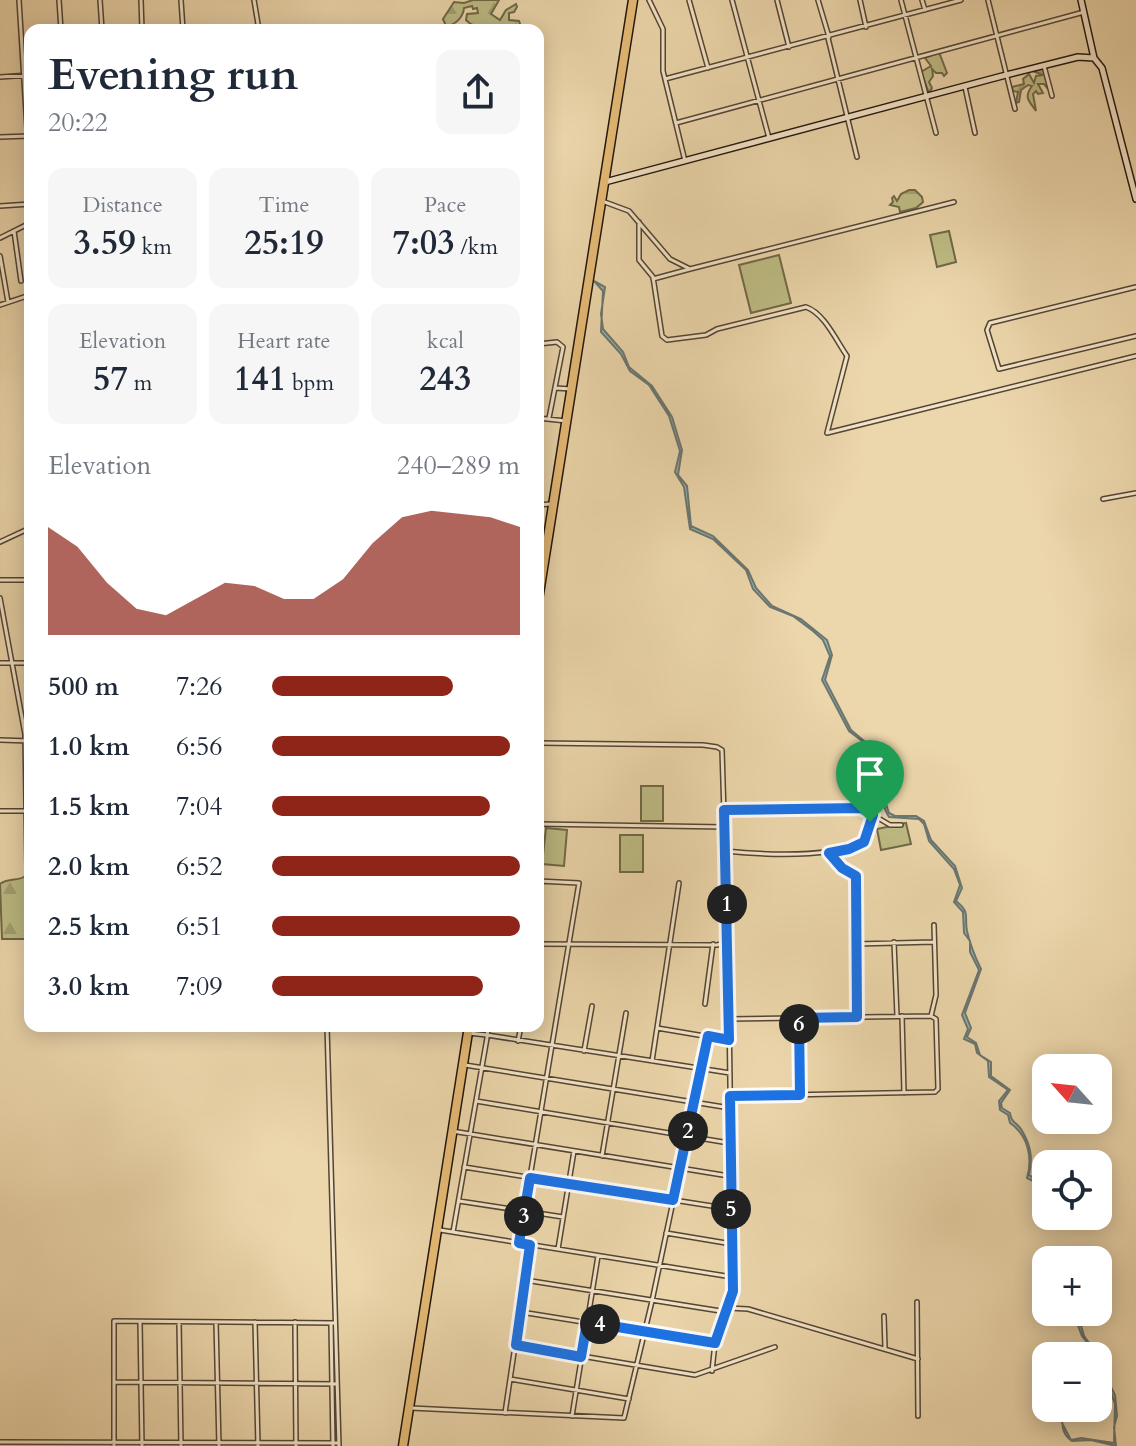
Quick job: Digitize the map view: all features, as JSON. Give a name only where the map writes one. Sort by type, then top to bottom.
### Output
[{"type":"highway","points":[[544,555],[573,389],[633,0]]},
{"type":"highway","points":[[403,1446],[468,1032]]},
{"type":"street","points":[[0,77],[24,75],[19,0]]},
{"type":"street","points":[[59,0],[61,24]]},
{"type":"street","points":[[100,0],[102,24]]},
{"type":"street","points":[[141,0],[142,24]]},
{"type":"street","points":[[181,0],[183,24]]},
{"type":"street","points":[[254,0],[258,24]]},
{"type":"street","points":[[649,0],[663,29],[665,79],[685,161]]},
{"type":"street","points":[[689,0],[708,68]]},
{"type":"street","points":[[732,0],[769,138]]},
{"type":"street","points":[[777,0],[789,47]]},
{"type":"street","points":[[818,0],[857,157]]},
{"type":"street","points":[[860,0],[866,27]]},
{"type":"street","points":[[901,0],[936,133]]},
{"type":"street","points":[[922,0],[925,10]]},
{"type":"street","points":[[665,79],[828,38],[961,0]]},
{"type":"street","points":[[988,0],[1015,109]]},
{"type":"street","points":[[1081,0],[1094,58],[1102,68],[1136,199]]},
{"type":"street","points":[[676,123],[1084,12]]},
{"type":"street","points":[[605,182],[1006,75],[1078,57],[1094,58]]},
{"type":"street","points":[[1044,66],[1052,96]]},
{"type":"street","points":[[965,87],[975,133]]},
{"type":"street","points":[[0,137],[24,136]]},
{"type":"street","points":[[602,201],[624,207],[670,259],[690,269]]},
{"type":"street","points":[[653,279],[954,202]]},
{"type":"street","points":[[0,206],[24,204]]},
{"type":"street","points":[[639,222],[639,260],[653,279],[662,336],[667,340],[706,335],[717,329],[806,307],[813,310],[847,356],[827,433],[1136,356]]},
{"type":"street","points":[[0,238],[24,226]]},
{"type":"street","points":[[14,231],[21,281]]},
{"type":"street","points":[[0,256],[8,302]]},
{"type":"street","points":[[1136,287],[990,323],[987,330],[999,369],[1136,336]]},
{"type":"street","points":[[0,305],[24,297]]},
{"type":"street","points":[[544,343],[557,342],[563,347],[549,418]]},
{"type":"street","points":[[555,388],[573,389]]},
{"type":"street","points":[[544,418],[567,421]]},
{"type":"street","points":[[1103,499],[1136,493]]},
{"type":"street","points":[[544,505],[553,504]]},
{"type":"street","points":[[0,542],[24,531]]},
{"type":"street","points":[[0,580],[24,580]]},
{"type":"street","points":[[0,598],[24,723]]},
{"type":"street","points":[[0,663],[24,663]]},
{"type":"street","points":[[0,740],[24,741]]},
{"type":"street","points":[[544,743],[717,747],[722,750],[733,1291],[715,1343],[712,1371]]},
{"type":"street","points":[[724,808],[861,808],[890,825],[901,825]]},
{"type":"street","points":[[0,811],[24,811]]},
{"type":"street","points":[[725,851],[829,853],[849,849],[864,842],[873,815]]},
{"type":"street","points":[[544,824],[725,827]]},
{"type":"street","points":[[829,853],[842,868],[856,876],[857,1017]]},
{"type":"street","points":[[519,1243],[579,883],[544,881]]},
{"type":"street","points":[[652,1061],[679,883]]},
{"type":"street","points":[[931,1016],[936,1004],[934,925]]},
{"type":"street","points":[[544,944],[728,942]]},
{"type":"street","points":[[894,942],[904,1093]]},
{"type":"street","points":[[856,944],[934,942]]},
{"type":"street","points":[[705,1004],[713,944]]},
{"type":"street","points":[[584,1051],[592,1006]]},
{"type":"street","points":[[602,1156],[626,1013]]},
{"type":"street","points":[[729,1019],[931,1016],[936,1019],[938,1089],[935,1092],[730,1096]]},
{"type":"street","points":[[799,1018],[800,1095]]},
{"type":"street","points":[[657,1028],[729,1040]]},
{"type":"street","points":[[0,1442],[336,1444],[327,1032]]},
{"type":"street","points":[[478,1032],[518,1041],[730,1073]]},
{"type":"street","points":[[453,1232],[488,1032]]},
{"type":"street","points":[[518,1041],[520,1032]]},
{"type":"street","points":[[409,1408],[624,1418],[708,1036]]},
{"type":"street","points":[[463,1065],[730,1108]]},
{"type":"street","points":[[476,1101],[730,1143]]},
{"type":"street","points":[[452,1131],[731,1177]]},
{"type":"street","points":[[558,1249],[574,1151]]},
{"type":"street","points":[[464,1167],[731,1209]]},
{"type":"street","points":[[459,1201],[563,1217]]},
{"type":"street","points":[[437,1230],[732,1277]]},
{"type":"street","points":[[666,1233],[732,1244]]},
{"type":"street","points":[[505,1413],[530,1245]]},
{"type":"street","points":[[572,1416],[598,1256]]},
{"type":"street","points":[[525,1280],[652,1301],[727,1310],[748,1309],[918,1359]]},
{"type":"street","points":[[917,1302],[918,1416]]},
{"type":"street","points":[[521,1312],[715,1343]]},
{"type":"street","points":[[884,1316],[885,1348]]},
{"type":"street","points":[[114,1444],[114,1321],[333,1323]]},
{"type":"street","points":[[140,1321],[142,1444]]},
{"type":"street","points":[[179,1321],[180,1444]]},
{"type":"street","points":[[216,1322],[219,1444]]},
{"type":"street","points":[[255,1322],[258,1444]]},
{"type":"street","points":[[295,1322],[296,1445]]},
{"type":"street","points":[[516,1345],[695,1375],[775,1347]]},
{"type":"street","points":[[510,1379],[629,1399]]},
{"type":"street","points":[[114,1382],[334,1384]]},
{"type":"green space","points":[[499,0],[491,14],[500,20],[506,10],[516,4],[514,12],[509,13],[509,20],[519,21],[520,24],[471,24],[466,20],[467,14],[478,13],[477,8],[473,9],[472,6],[464,8],[458,20],[445,24],[443,19],[454,2]]},
{"type":"green space","points":[[939,52],[947,73],[944,76],[932,69],[929,93],[921,72],[931,66],[925,58]]},
{"type":"green space","points":[[1044,69],[1049,90],[1044,84],[1038,84],[1043,93],[1036,91],[1033,94],[1036,111],[1028,98],[1032,86],[1021,90],[1019,102],[1016,103],[1018,92],[1013,91],[1012,87],[1024,84],[1023,79],[1029,74],[1034,83],[1036,76],[1043,75],[1035,72]]},
{"type":"green space","points":[[915,190],[922,197],[923,202],[916,208],[900,212],[899,207],[890,205],[894,196],[897,201],[901,194]]},
{"type":"green space","points":[[949,231],[956,262],[937,267],[930,235]]},
{"type":"green space","points":[[779,255],[791,303],[751,313],[739,265]]},
{"type":"green space","points":[[641,786],[663,786],[663,821],[641,821]]},
{"type":"green space","points":[[906,823],[911,844],[881,850],[877,829]]},
{"type":"green space","points":[[546,828],[567,830],[564,866],[544,864]]},
{"type":"green space","points":[[620,835],[643,835],[643,872],[620,872]]},
{"type":"green space","points":[[24,877],[24,939],[2,939],[0,884]]},
{"type":"water","points":[[602,319],[603,329],[623,352],[629,367],[652,386],[672,417],[682,450],[678,475],[687,486],[691,526],[713,536],[748,570],[756,588],[772,606],[801,619],[827,640],[832,655],[825,680],[851,730],[870,746],[867,775],[880,786],[889,813],[916,816],[924,821],[931,840],[955,866],[962,888],[956,901],[965,912],[969,940],[964,933],[963,912],[954,902],[960,885],[954,869],[929,841],[924,824],[919,819],[889,817],[877,790],[865,778],[866,744],[849,731],[822,680],[830,656],[823,640],[793,616],[770,607],[753,589],[746,570],[713,539],[690,529],[684,487],[675,472],[680,451],[669,416],[649,385],[630,371],[621,354],[601,332]]},
{"type":"water","points":[[970,942],[981,969],[965,1013],[971,1028],[967,1037],[976,1043],[980,1055],[991,1062],[991,1076],[1010,1090],[1001,1103],[1002,1108],[1010,1113],[1029,1146],[1031,1163],[1029,1175],[1032,1180],[1027,1178],[1029,1155],[1025,1140],[1010,1123],[1008,1115],[1000,1110],[999,1101],[1008,1090],[989,1077],[988,1061],[977,1053],[975,1044],[964,1039],[968,1029],[962,1015],[979,970],[970,952]]},
{"type":"water","points":[[1112,1389],[1115,1395],[1117,1416],[1114,1425]]},
{"type":"water","points":[[1114,1430],[1116,1446],[1091,1440],[1071,1440],[1081,1438],[1114,1443]]},
{"type":"route","points":[[861,808],[873,815],[870,822],[864,842],[829,853],[842,868],[856,876],[857,1017],[799,1018],[800,1095],[730,1096],[733,1291],[715,1343],[587,1322],[581,1357],[516,1345],[530,1245],[519,1243],[530,1178],[673,1200],[708,1036],[729,1040],[724,810],[861,808]]}]
